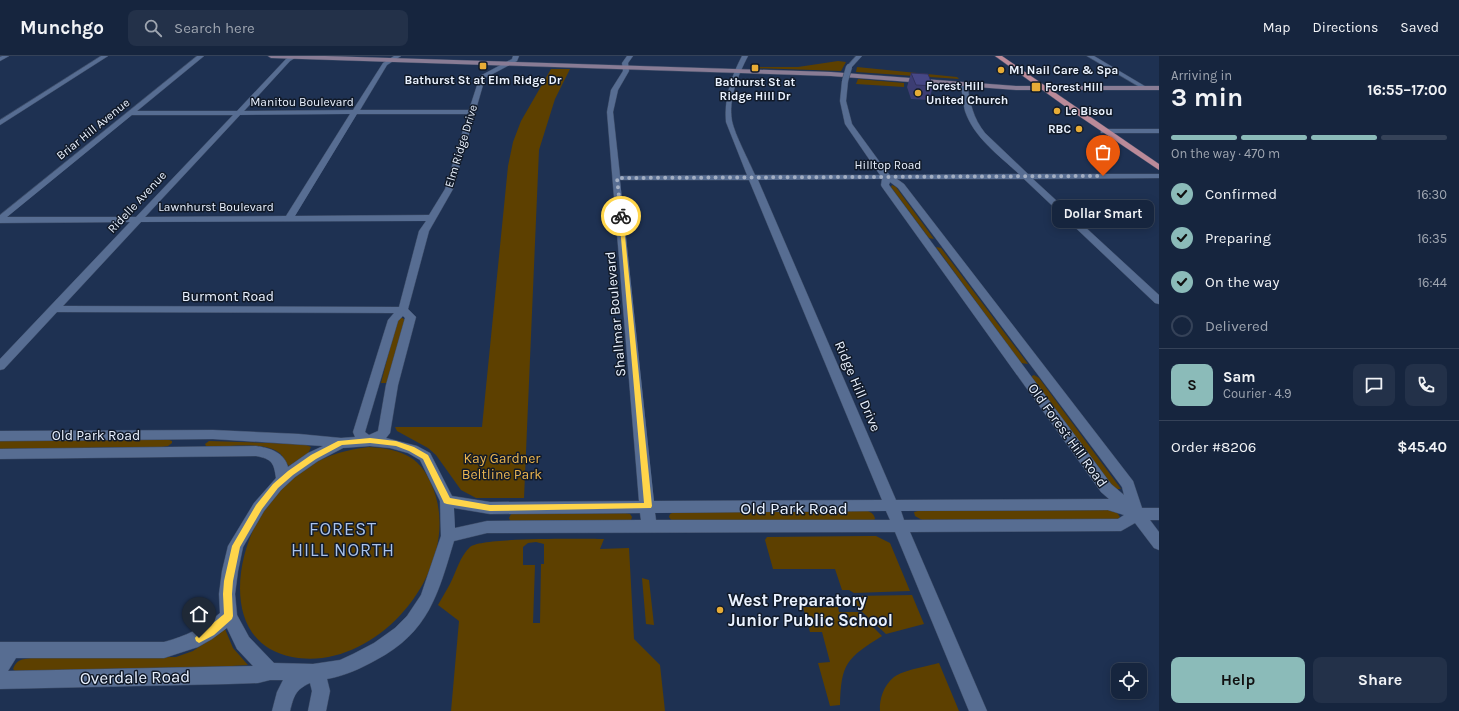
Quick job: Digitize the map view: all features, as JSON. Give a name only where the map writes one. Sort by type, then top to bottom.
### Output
[{"type":"main road","points":[[271,56],[395,58],[511,64],[739,71],[858,76],[1043,88],[1159,88]]},
{"type":"main road","points":[[998,56],[1159,168]]},
{"type":"street","points":[[0,59],[6,56]]},
{"type":"street","points":[[0,123],[106,56]]},
{"type":"street","name":"Briar Hill Avenue","points":[[0,220],[201,56]]},
{"type":"street","name":"Ridelle Avenue","points":[[0,366],[239,114],[287,61],[294,56]]},
{"type":"street","points":[[511,64],[515,60],[516,56]]},
{"type":"street","name":"Shallmar Boulevard","points":[[630,56],[625,63],[626,72],[612,95],[610,108],[649,527]]},
{"type":"street","name":"Ridge Hill Drive","points":[[745,56],[728,99],[728,122],[978,711]]},
{"type":"street","name":"Old Forest Hill Road","points":[[859,56],[849,67],[843,101],[849,124],[887,177],[900,186],[1128,485],[1137,514]]},
{"type":"street","points":[[1090,56],[1145,88]]},
{"type":"street","points":[[289,218],[385,64],[395,58]]},
{"type":"street","name":"Elm Ridge Drive","points":[[370,441],[360,436],[359,432],[393,320],[403,310],[424,231],[449,189],[482,77],[511,64]]},
{"type":"street","points":[[964,84],[966,104],[970,116],[977,128],[1026,177],[1159,300]]},
{"type":"street","name":"Manitou Boulevard","points":[[132,113],[239,114],[472,112]]},
{"type":"street","points":[[1104,131],[1159,131]]},
{"type":"street","name":"Hilltop Road","points":[[617,178],[1159,176]]},
{"type":"street","name":"Old Forest Hill Road","points":[[887,177],[885,185],[1106,488],[1137,514],[1159,544]]},
{"type":"street","name":"Lawnhurst Boulevard","points":[[0,220],[432,218]]},
{"type":"street","points":[[928,242],[943,243]]},
{"type":"street","name":"Burmont Road","points":[[53,309],[403,310]]},
{"type":"street","points":[[370,441],[384,433],[392,385],[411,317],[403,310]]},
{"type":"street","name":"Old Forest Hill Road","points":[[1020,369],[1040,369]]},
{"type":"street","points":[[373,385],[392,385]]},
{"type":"street","points":[[183,452],[193,434]]},
{"type":"street","name":"Old Park Road","points":[[0,436],[193,434],[286,438],[341,443]]},
{"type":"street","points":[[270,671],[243,643],[229,616],[229,581],[236,546],[259,507],[283,479],[314,457],[341,443],[370,441],[396,444],[412,449],[425,457],[447,501],[448,536],[427,599],[413,620],[401,634],[380,649],[340,668],[313,673],[294,681],[287,687],[281,711]]},
{"type":"street","name":"Old Park Road","points":[[0,454],[262,452],[273,456],[280,464],[283,479]]},
{"type":"street","name":"Old Park Road","points":[[447,501],[490,508],[1108,504],[1137,514],[1159,514]]},
{"type":"street","name":"Old Park Road","points":[[448,536],[487,527],[1121,525],[1137,514]]},
{"type":"street","name":"Overdale Road","points":[[0,668],[6,650],[164,650],[188,644],[210,632],[229,616]]},
{"type":"street","name":"Overdale Road","points":[[0,680],[229,675],[258,674],[270,671],[313,673]]},
{"type":"street","points":[[313,673],[320,681],[322,689],[317,711]]},
{"type":"green space","points":[[838,61],[846,62],[841,71],[752,67],[798,67]]},
{"type":"green space","points":[[857,67],[957,77],[959,79],[856,72]]},
{"type":"green space","name":"Kay Gardner Beltline Park","points":[[551,69],[570,69],[555,99],[539,150],[524,498],[476,498],[461,490],[436,455],[428,448],[397,431],[395,427],[482,427],[508,166],[513,142],[521,121]]},
{"type":"green space","points":[[858,79],[904,83],[904,87],[856,84]]},
{"type":"green space","points":[[892,185],[896,187],[934,239],[929,238],[891,187]]},
{"type":"green space","points":[[936,247],[941,248],[1028,364],[1021,363]]},
{"type":"green space","points":[[401,317],[405,320],[388,383],[381,383],[397,320]]},
{"type":"green space","points":[[1034,375],[1039,378],[1121,489],[1116,489],[1113,487],[1032,378]]},
{"type":"green space","points":[[167,439],[172,441],[172,443],[168,446],[162,447],[0,449],[0,441]]},
{"type":"green space","points":[[209,441],[304,444],[311,447],[308,454],[289,466],[280,453],[271,449],[253,446],[206,446],[205,444]]},
{"type":"green space","points":[[369,447],[397,452],[413,459],[428,476],[432,486],[436,497],[439,527],[434,557],[422,586],[403,612],[379,634],[352,650],[323,658],[292,657],[270,649],[255,636],[245,618],[240,598],[244,555],[261,515],[274,497],[290,481],[308,467],[327,457],[358,448]]},
{"type":"green space","points":[[868,511],[874,516],[875,519],[872,521],[672,521],[669,517],[670,514],[674,512]]},
{"type":"green space","points":[[918,511],[1116,511],[1120,517],[1118,519],[922,520],[915,516],[914,512]]},
{"type":"green space","points":[[626,513],[630,514],[632,517],[631,520],[511,522],[509,518],[511,514]]},
{"type":"green space","points":[[876,536],[890,543],[910,591],[854,593],[849,590],[842,590],[835,569],[773,569],[765,540],[767,537]]},
{"type":"green space","points":[[604,539],[600,549],[629,548],[634,639],[660,665],[665,711],[451,711],[459,621],[438,605],[450,584],[461,559],[470,547],[478,544],[511,540]],"holes":[[[536,542],[544,544],[544,564],[541,564],[540,623],[533,623],[535,565],[523,565],[523,547],[528,543]]]},
{"type":"green space","points":[[642,578],[649,580],[654,625],[646,624]]},
{"type":"green space","points":[[912,595],[924,624],[886,634],[858,608],[854,596]]},
{"type":"green space","points":[[803,607],[838,607],[839,612],[858,612],[882,636],[861,650],[848,663],[842,680],[840,705],[830,706],[818,663],[830,662],[822,632],[810,632]]},
{"type":"green space","points":[[225,629],[233,648],[248,665],[184,669],[15,671],[13,669],[20,660],[31,658],[176,657],[193,651]]},
{"type":"green space","points":[[939,663],[959,711],[880,711],[880,702],[883,692],[890,680],[910,670]]},
{"type":"building","points":[[911,73],[928,74],[933,86],[916,85]]},
{"type":"way so far","points":[[621,216],[617,178],[1103,176]]},
{"type":"place","name":"Bathurst St at Elm Ridge Dr","points":[[483,66]]},
{"type":"place","name":"Bathurst St at Ridge Hill Dr","points":[[755,68]]},
{"type":"place","name":"M1 Nail Care & Spa","points":[[1001,70]]},
{"type":"place","name":"Forest Hill","points":[[1036,87]]},
{"type":"place","name":"Forest Hill United Church","points":[[918,93]]},
{"type":"place","name":"Le Bisou","points":[[1057,111]]},
{"type":"place","name":"RBC","points":[[1079,129]]},
{"type":"place","name":"Dollar Smart","points":[[1103,176]]},
{"type":"place","name":"West Preparatory Junior Public School","points":[[720,610]]},
{"type":"district","name":"FOREST HILL NORTH","points":[[343,539]]},
{"type":"route","points":[[199,638],[210,632],[229,616],[228,594],[230,571],[236,546],[242,533],[259,507],[276,486],[290,473],[324,451],[341,443],[370,441],[396,444],[412,449],[425,457],[447,501],[490,508],[648,506],[621,216]]}]
